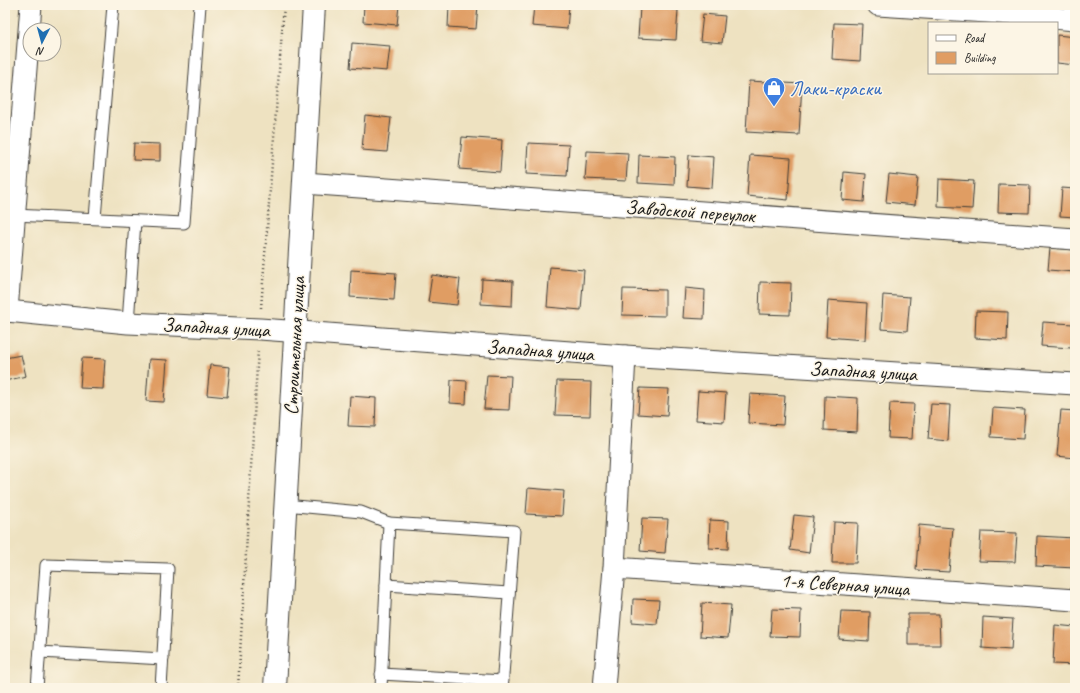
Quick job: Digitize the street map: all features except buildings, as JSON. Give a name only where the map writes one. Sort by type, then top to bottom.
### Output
[{"type":"street","points":[[6,312],[31,5]]},
{"type":"street","name":"Строительная улица","points":[[275,688],[314,5]]},
{"type":"street","points":[[878,5],[987,12],[1075,20]]},
{"type":"street","name":"Заводской переулок","points":[[304,183],[1075,240]]},
{"type":"street","name":"Западная улица","points":[[6,312],[128,323],[295,332],[625,356],[1075,384]]},
{"type":"street","points":[[604,688],[614,568],[625,356]]},
{"type":"street","name":"1-я Северная улица","points":[[614,568],[1075,600]]},
{"type":"lane","points":[[96,218],[113,5]]},
{"type":"lane","points":[[14,214],[184,223],[200,5]]},
{"type":"lane","points":[[128,323],[135,220]]},
{"type":"lane","points":[[285,505],[361,512],[389,523],[514,531],[502,684],[381,674]]},
{"type":"lane","points":[[381,688],[389,523]]},
{"type":"lane","points":[[37,688],[46,565],[168,569],[161,688]]},
{"type":"lane","points":[[386,585],[509,593]]},
{"type":"lane","points":[[40,652],[163,659]]},
{"type":"place","name":"Лаки-краски","points":[[774,108]]}]
